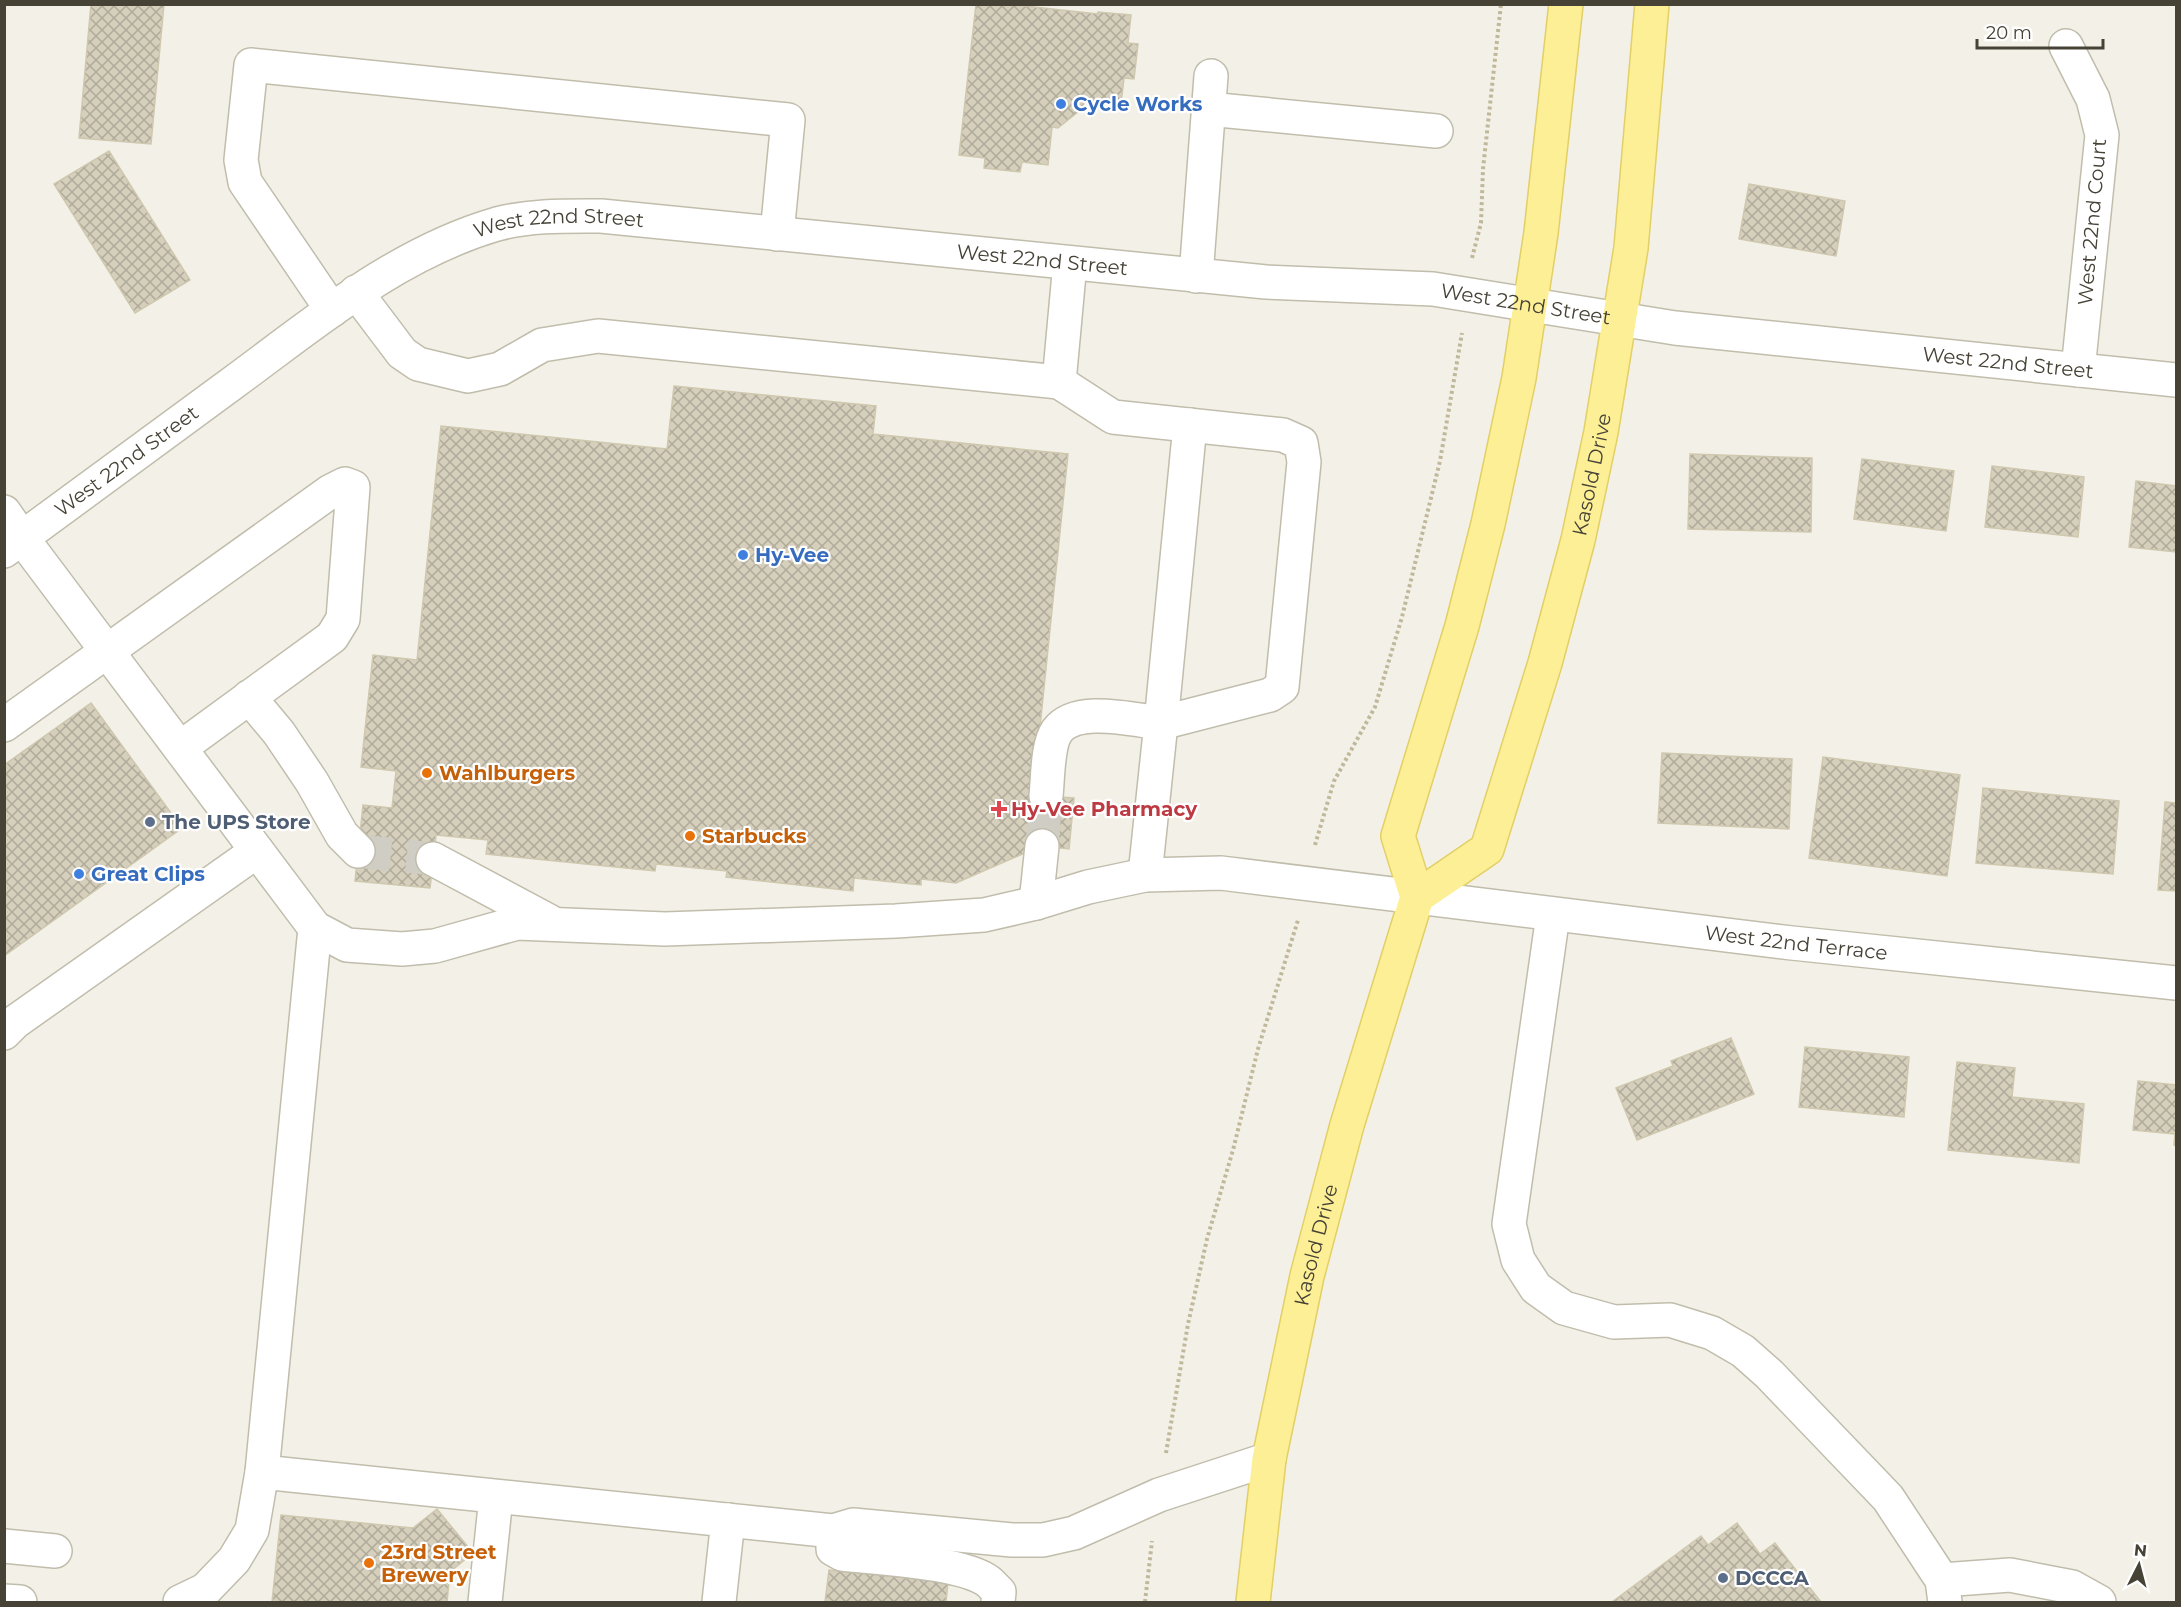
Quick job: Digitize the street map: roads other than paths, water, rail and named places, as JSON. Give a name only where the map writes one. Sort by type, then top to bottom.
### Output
[{"type":"main road","points":[[1417,897],[1398,836],[1461,626],[1488,524],[1519,378],[1541,232],[1566,4]]},
{"type":"main road","name":"Kasold Drive","points":[[1253,1602],[1269,1459],[1307,1276],[1347,1125],[1417,897],[1487,849],[1545,663],[1578,540],[1601,432],[1631,248],[1653,4]]},
{"type":"street","name":"West 22nd Court","points":[[2066,46],[2093,99],[2102,135],[2078,370]]},
{"type":"street","points":[[777,234],[788,120],[251,65],[241,160],[244,182],[344,301],[402,353],[418,364],[468,376],[500,369],[542,345],[598,336],[1059,382],[1113,417],[1283,435],[1301,443],[1304,462],[1282,687],[1270,695],[1161,723],[1090,716],[1072,719],[1057,731],[1051,747],[1046,796]]},
{"type":"street","points":[[1196,276],[1211,76]]},
{"type":"street","points":[[1208,109],[1436,131]]},
{"type":"street","name":"West 22nd Street","points":[[10,534],[344,301],[419,255],[499,224],[544,216],[601,216],[1266,282],[1433,289],[1675,328],[2176,380]]},
{"type":"street","points":[[1059,382],[1070,263]]},
{"type":"street","points":[[1145,875],[1190,425]]},
{"type":"street","points":[[4,725],[331,491],[345,484],[353,487],[343,619],[332,637],[180,748]]},
{"type":"street","points":[[10,534],[107,652],[315,928],[262,1472],[252,1530],[234,1560],[204,1590],[180,1602]]},
{"type":"street","points":[[249,697],[279,733],[312,782],[342,835],[358,851]]},
{"type":"street","points":[[1036,903],[1042,846]]},
{"type":"street","points":[[4,1033],[15,1022],[257,851]]},
{"type":"street","points":[[433,859],[554,923]]},
{"type":"street","name":"West 22nd Terrace","points":[[315,928],[347,945],[402,949],[435,946],[517,923],[665,928],[851,923],[984,915],[1036,903],[1088,887],[1145,875],[1221,873],[1792,943],[2176,983]]},
{"type":"street","points":[[1553,915],[1509,1224],[1518,1260],[1536,1288],[1564,1308],[1614,1322],[1670,1320],[1712,1333],[1743,1351],[1769,1374],[1888,1498],[1944,1591],[2010,1575],[2072,1587],[2099,1602]]},
{"type":"street","points":[[262,1472],[833,1532],[853,1525],[1012,1540],[1043,1540],[1084,1529],[1159,1495],[1269,1459]]},
{"type":"street","points":[[485,1602],[496,1497]]},
{"type":"street","points":[[719,1602],[728,1520]]},
{"type":"street","points":[[833,1532],[833,1549],[842,1554],[946,1566],[971,1573],[988,1581],[999,1592],[998,1602]]},
{"type":"street","points":[[4,1546],[55,1551]]},
{"type":"street","points":[[4,1601],[20,1602]]},
{"type":"tunnel","points":[[1042,846],[1046,796]]},
{"type":"tunnel","points":[[358,851],[433,859]]},
{"type":"place","name":"Cycle Works","points":[[1061,104]]},
{"type":"place","name":"Hy-Vee","points":[[743,555]]},
{"type":"place","name":"Wahlburgers","points":[[427,773]]},
{"type":"place","name":"Hy-Vee Pharmacy","points":[[999,809]]},
{"type":"place","name":"The UPS Store","points":[[150,822]]},
{"type":"place","name":"Starbucks","points":[[690,836]]},
{"type":"place","name":"Great Clips","points":[[79,874]]},
{"type":"place","name":"23rd Street Brewery","points":[[369,1563]]},
{"type":"place","name":"DCCCA","points":[[1723,1578]]}]
